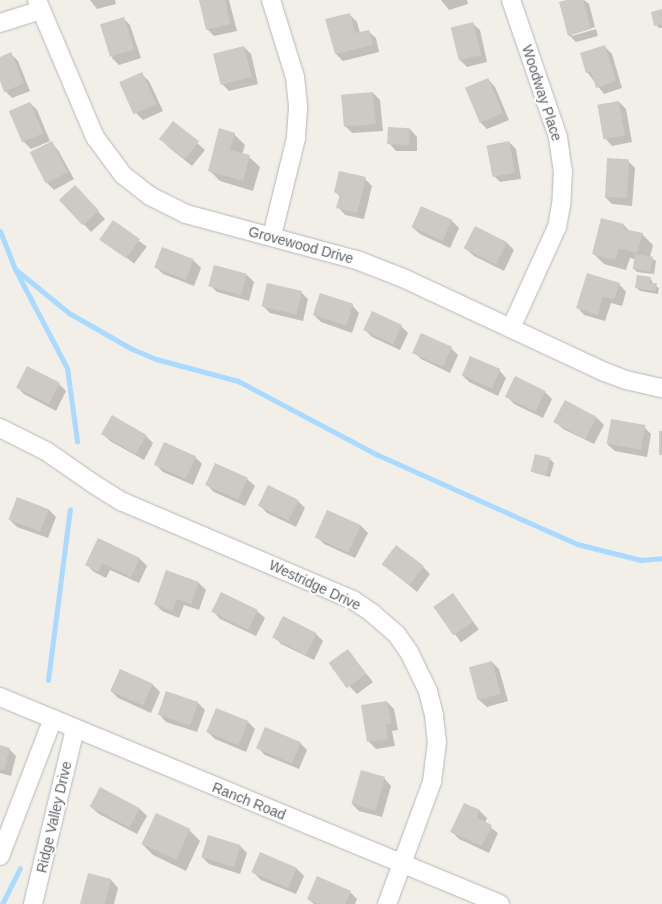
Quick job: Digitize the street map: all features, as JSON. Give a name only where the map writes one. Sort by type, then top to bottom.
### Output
[{"type":"street","points":[[271,0],[295,77],[298,108],[296,138],[272,236]]},
{"type":"street","name":"Woodway Place","points":[[510,0],[558,137],[563,171],[561,204],[557,227],[511,328]]},
{"type":"street","points":[[0,22],[39,5]]},
{"type":"street","name":"Grovewood Drive","points":[[39,5],[95,137],[123,175],[150,196],[174,209],[364,263],[404,278],[605,372],[626,380],[662,388]]},
{"type":"street","name":"Westridge Drive","points":[[0,428],[46,451],[92,484],[123,502],[353,600],[372,613],[396,636],[409,652],[428,691],[434,714],[437,742],[432,782],[387,904]]},
{"type":"street","name":"Ranch Road","points":[[0,697],[500,904]]},
{"type":"street","name":"Ridge Valley Drive","points":[[0,856],[53,719]]},
{"type":"street","name":"Ridge Valley Drive","points":[[33,904],[75,729]]},
{"type":"building","points":[[199,0],[225,0],[230,24],[206,30]]},
{"type":"building","points":[[583,0],[591,29],[568,36],[559,2]]},
{"type":"building","points":[[662,9],[662,24],[654,26],[651,12]]},
{"type":"building","points":[[350,13],[355,33],[369,30],[373,45],[335,54],[325,19]]},
{"type":"building","points":[[124,17],[134,50],[110,57],[100,24]]},
{"type":"building","points":[[473,22],[481,55],[459,61],[451,28]]},
{"type":"building","points":[[605,45],[616,81],[596,88],[591,72],[586,73],[580,53]]},
{"type":"building","points":[[244,46],[252,77],[221,85],[213,54]]},
{"type":"building","points":[[11,52],[24,83],[4,92],[0,81],[0,57]]},
{"type":"building","points":[[142,72],[156,104],[133,114],[119,82]]},
{"type":"building","points":[[488,78],[503,113],[480,123],[465,88]]},
{"type":"building","points":[[373,92],[376,124],[344,127],[341,95]]},
{"type":"building","points":[[619,101],[625,135],[603,139],[597,105]]},
{"type":"building","points":[[30,102],[43,133],[22,142],[9,111]]},
{"type":"building","points":[[173,121],[199,141],[185,159],[159,139]]},
{"type":"building","points":[[388,127],[410,128],[409,145],[387,144]]},
{"type":"building","points":[[219,128],[235,133],[230,150],[250,155],[243,181],[208,171]]},
{"type":"building","points":[[52,141],[68,172],[46,184],[30,152]]},
{"type":"building","points":[[509,141],[515,172],[493,177],[486,145]]},
{"type":"building","points":[[607,158],[629,159],[627,198],[605,197]]},
{"type":"building","points":[[339,171],[366,177],[357,213],[336,208],[340,194],[334,192]]},
{"type":"building","points":[[75,185],[99,211],[83,226],[59,200]]},
{"type":"building","points":[[421,206],[452,220],[443,241],[412,227]]},
{"type":"building","points":[[601,218],[624,224],[623,229],[643,233],[637,253],[619,248],[615,260],[592,254]]},
{"type":"building","points":[[113,220],[140,239],[126,259],[99,240]]},
{"type":"building","points":[[475,226],[507,242],[496,265],[464,248]]},
{"type":"building","points":[[162,247],[194,259],[186,280],[154,268]]},
{"type":"building","points":[[635,254],[653,257],[650,272],[633,269]]},
{"type":"building","points":[[214,265],[247,274],[241,295],[208,286]]},
{"type":"building","points":[[587,273],[620,283],[614,300],[603,296],[598,315],[576,308]]},
{"type":"building","points":[[637,275],[651,277],[650,283],[657,283],[655,291],[635,288]]},
{"type":"building","points":[[267,283],[302,291],[297,314],[262,306]]},
{"type":"building","points":[[320,293],[353,304],[346,326],[313,315]]},
{"type":"building","points":[[372,311],[402,325],[393,344],[363,330]]},
{"type":"building","points":[[421,333],[452,347],[443,367],[412,353]]},
{"type":"building","points":[[470,356],[500,369],[492,388],[462,375]]},
{"type":"building","points":[[27,366],[60,383],[49,404],[16,387]]},
{"type":"building","points":[[515,376],[546,391],[535,412],[505,397]]},
{"type":"building","points":[[565,400],[597,417],[585,439],[553,422]]},
{"type":"building","points":[[112,415],[147,435],[136,454],[101,434]]},
{"type":"building","points":[[611,419],[645,425],[641,450],[607,444]]},
{"type":"building","points":[[659,431],[662,431],[662,455],[659,455]]},
{"type":"building","points":[[164,442],[196,456],[186,479],[154,465]]},
{"type":"building","points":[[535,454],[551,458],[546,475],[531,471]]},
{"type":"building","points":[[215,463],[248,478],[238,500],[205,485]]},
{"type":"building","points":[[268,485],[299,500],[288,521],[258,506]]},
{"type":"building","points":[[17,497],[49,509],[40,532],[8,519]]},
{"type":"building","points":[[327,510],[361,525],[349,552],[315,537]]},
{"type":"building","points":[[98,538],[140,558],[131,577],[102,563],[98,572],[85,565]]},
{"type":"building","points":[[396,545],[424,566],[410,585],[382,564]]},
{"type":"building","points":[[166,570],[199,582],[191,604],[177,599],[172,611],[154,604]]},
{"type":"building","points":[[221,592],[258,610],[248,630],[211,612]]},
{"type":"building","points":[[453,593],[473,622],[453,635],[433,607]]},
{"type":"building","points":[[283,616],[317,633],[306,655],[272,637]]},
{"type":"building","points":[[348,649],[366,674],[347,688],[329,663]]},
{"type":"building","points":[[492,661],[501,694],[478,700],[469,667]]},
{"type":"building","points":[[120,669],[153,684],[143,706],[110,691]]},
{"type":"building","points":[[166,691],[198,702],[190,726],[158,715]]},
{"type":"building","points":[[387,701],[391,723],[386,724],[388,739],[367,742],[361,705]]},
{"type":"building","points":[[216,708],[248,721],[239,745],[206,732]]},
{"type":"building","points":[[265,727],[301,742],[292,763],[256,748]]},
{"type":"building","points":[[0,745],[10,748],[4,770],[0,769]]},
{"type":"building","points":[[361,770],[385,777],[375,811],[351,804]]},
{"type":"building","points":[[100,787],[140,808],[129,828],[90,806]]},
{"type":"building","points":[[464,803],[480,810],[477,818],[492,825],[482,846],[450,832]]},
{"type":"building","points":[[156,813],[190,829],[176,860],[142,844]]},
{"type":"building","points":[[208,835],[241,845],[234,867],[201,857]]},
{"type":"building","points":[[260,852],[297,868],[288,888],[251,872]]},
{"type":"building","points":[[88,873],[111,879],[105,904],[80,904]]},
{"type":"building","points":[[317,876],[351,891],[345,904],[319,904],[307,899]]},
{"type":"waterway","points":[[0,231],[15,269],[67,368],[77,441]]},
{"type":"waterway","points":[[15,269],[69,313],[130,348],[156,359],[238,381],[378,455],[577,544],[641,560],[662,558]]},
{"type":"waterway","points":[[48,680],[70,509]]},
{"type":"waterway","points":[[2,904],[20,868]]}]
